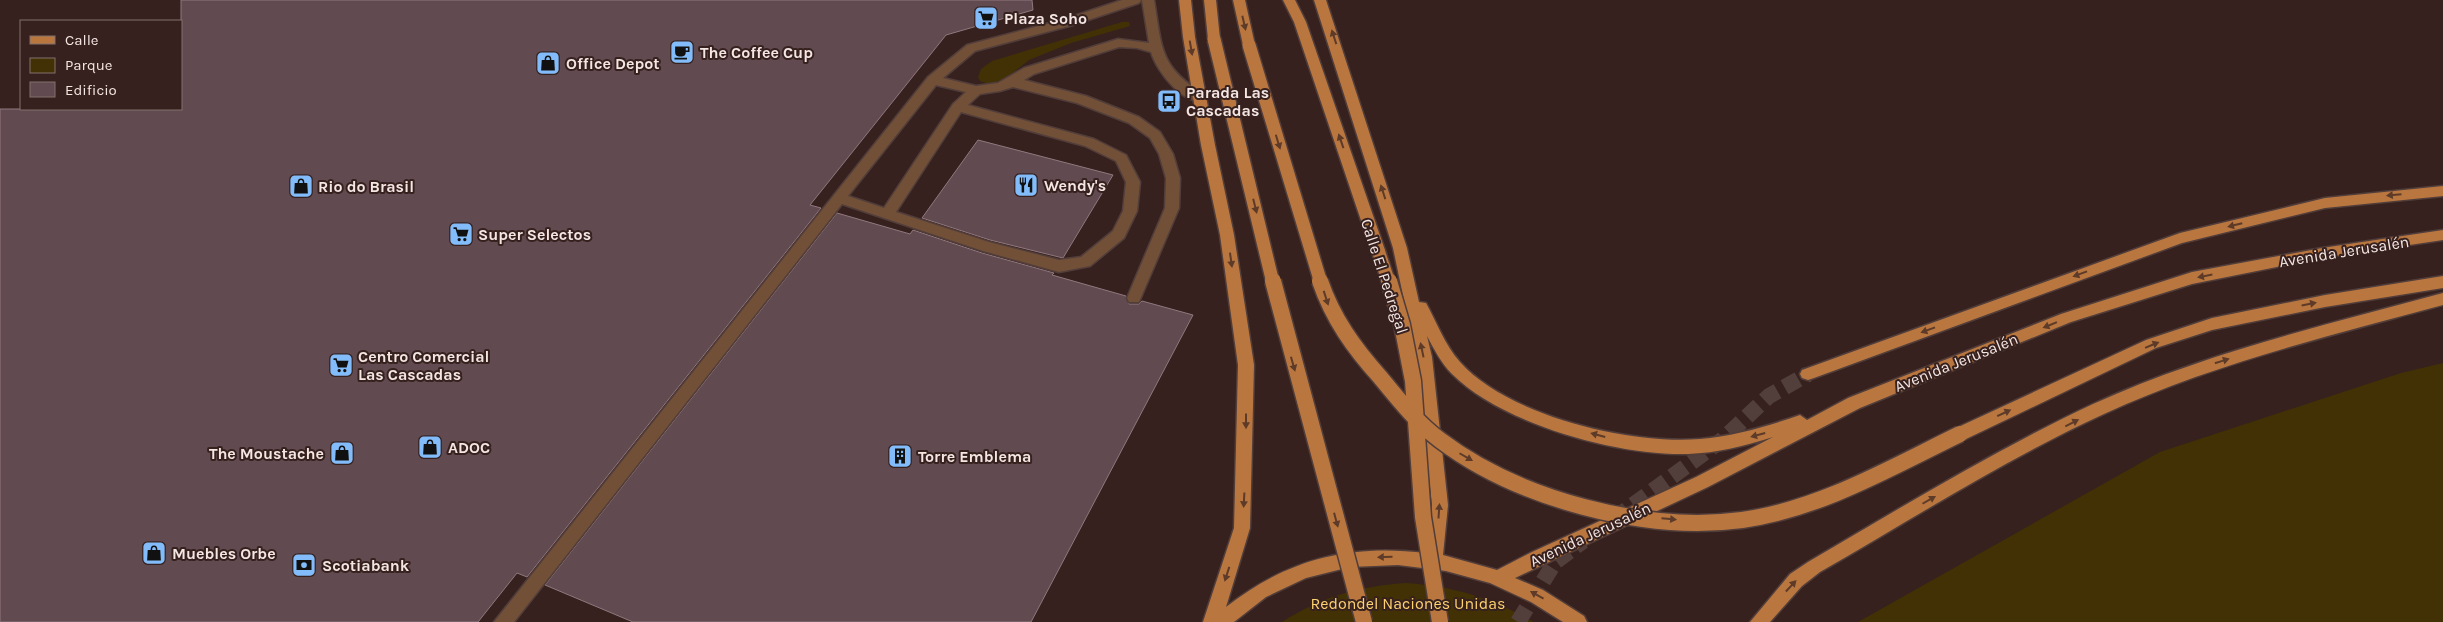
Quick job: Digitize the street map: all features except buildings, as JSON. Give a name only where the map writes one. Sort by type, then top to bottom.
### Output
[{"type":"main road","points":[[1185,0],[1199,98],[1228,235],[1246,365],[1246,472],[1242,528],[1212,622]]},
{"type":"main road","points":[[1210,0],[1214,39],[1289,349],[1364,622]]},
{"type":"main road","points":[[1239,0],[1249,45],[1329,307],[1364,359],[1411,416],[1447,446],[1484,467],[1570,504],[1612,514],[1693,521],[1741,520],[1814,500],[1848,488],[2151,344],[2212,324],[2325,301],[2443,282]]},
{"type":"main road","name":"Calle El Pedregal","points":[[1289,0],[1300,22],[1398,304],[1416,402],[1417,451],[1429,576],[1440,622]]},
{"type":"main road","points":[[1320,0],[1400,248],[1428,326],[1458,371],[1501,401],[1555,424],[1605,437],[1661,447],[1687,447],[1749,437],[1854,403]]},
{"type":"main road","points":[[1808,374],[2180,238],[2325,203],[2443,191]]},
{"type":"main road","name":"Avenida Jerusalén","points":[[1500,577],[1538,557],[1702,482],[1854,403],[2066,318],[2192,278],[2322,253],[2443,235]]},
{"type":"main road","points":[[1400,248],[1424,357],[1436,464],[1440,505],[1434,560]]},
{"type":"main road","points":[[1759,622],[1796,580],[1814,567],[1986,467],[2099,409],[2197,369],[2290,340],[2443,299]]},
{"type":"main road","points":[[1220,622],[1261,591],[1302,572],[1344,561],[1366,558],[1412,557],[1434,560],[1500,577],[1540,596],[1578,622]]},
{"type":"lane","points":[[503,622],[933,80],[971,48],[1069,22],[1135,0]]},
{"type":"lane","points":[[1148,0],[1159,63],[1168,76],[1199,98]]},
{"type":"lane","points":[[933,80],[976,90],[1000,87],[1029,71],[1118,43],[1138,44],[1157,50]]},
{"type":"lane","points":[[1012,82],[1081,99],[1134,120],[1155,135],[1166,154],[1172,178],[1172,208],[1134,298]]},
{"type":"lane","points":[[887,214],[958,106],[976,90]]},
{"type":"lane","points":[[839,198],[988,247],[1059,266],[1085,262],[1119,234],[1130,211],[1133,182],[1121,158],[1089,142],[958,106]]},
{"type":"green space","points":[[1122,22],[1129,22],[1130,26],[1071,43],[1029,60],[1001,82],[989,84],[980,81],[978,77],[981,69],[992,61]]},
{"type":"green space","points":[[2443,363],[2443,622],[1858,622],[2160,452],[2401,373]]},
{"type":"green space","name":"Redondel Naciones Unidas","points":[[1405,583],[1456,590],[1503,606],[1534,622],[1282,622],[1326,599],[1341,594],[1371,587]]},
{"type":"tunnel","points":[[1614,519],[1722,440],[1769,396],[1808,374]]},
{"type":"tunnel","points":[[1518,622],[1555,562],[1583,541]]},
{"type":"place","name":"Plaza Soho","points":[[986,18]]},
{"type":"place","name":"The Coffee Cup","points":[[682,52]]},
{"type":"place","name":"Office Depot","points":[[548,63]]},
{"type":"place","name":"Parada Las Cascadas","points":[[1169,101]]},
{"type":"place","name":"Wendy's","points":[[1026,185]]},
{"type":"place","name":"Rio do Brasil","points":[[301,186]]},
{"type":"place","name":"Super Selectos","points":[[461,234]]},
{"type":"place","name":"Centro Comercial Las Cascadas","points":[[341,365]]},
{"type":"place","name":"ADOC","points":[[430,447]]},
{"type":"place","name":"The Moustache","points":[[342,453]]},
{"type":"place","name":"Torre Emblema","points":[[900,456]]},
{"type":"place","name":"Muebles Orbe","points":[[154,553]]},
{"type":"place","name":"Scotiabank","points":[[304,565]]}]
